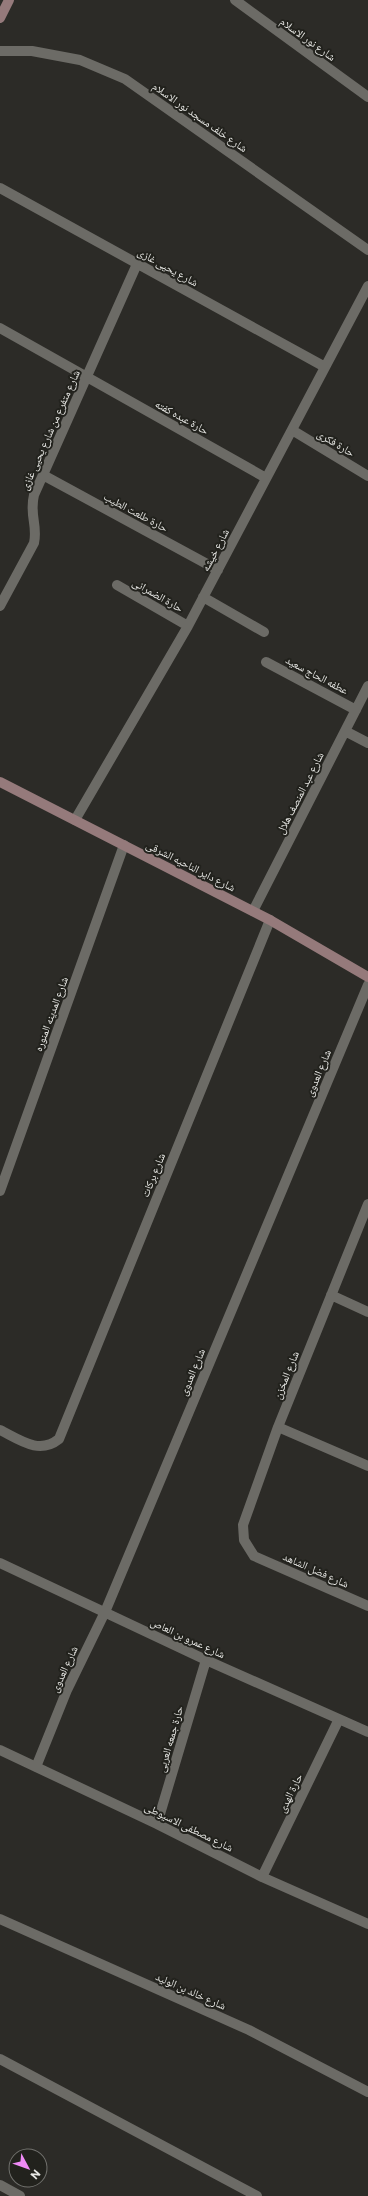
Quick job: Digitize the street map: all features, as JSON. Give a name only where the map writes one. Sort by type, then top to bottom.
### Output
[{"type":"street","points":[[0,18],[9,0]]},
{"type":"street","name":"شارع نور الاسلام","points":[[235,0],[368,96]]},
{"type":"street","name":"شارع خلف مسجد نور الاسلام","points":[[0,51],[32,51],[80,60],[125,79],[368,250]]},
{"type":"street","name":"شارع يحيى غازى","points":[[0,188],[325,367]]},
{"type":"street","name":"شارع متفرع من شارع يحيى غازى","points":[[0,606],[34,543],[36,534],[31,506],[43,475],[137,264]]},
{"type":"street","name":"شارع خيشه","points":[[74,820],[188,626],[368,286]]},
{"type":"street","name":"حارة عبده كفته","points":[[0,328],[266,478]]},
{"type":"street","name":"حارة فكرى","points":[[292,430],[368,476]]},
{"type":"street","name":"حارة طلعت الطيب","points":[[43,475],[218,570]]},
{"type":"street","name":"حارة الضمرانى","points":[[117,585],[188,626]]},
{"type":"street","points":[[203,597],[264,632]]},
{"type":"street","name":"عطفه الحاج سعيد","points":[[266,662],[356,710]]},
{"type":"street","name":"شارع عبد المنصف هلال","points":[[253,911],[368,686]]},
{"type":"street","points":[[344,731],[368,743]]},
{"type":"street","name":"شارع داير الناحيه الشرقى","points":[[0,782],[270,920],[368,977]]},
{"type":"street","name":"شارع المدينه المنوره","points":[[0,1191],[124,845]]},
{"type":"street","name":"شارع بركات","points":[[0,1430],[34,1447],[52,1444],[59,1439],[270,920]]},
{"type":"street","name":"شارع العدوى","points":[[36,1767],[67,1690],[105,1612],[368,985]]},
{"type":"street","name":"شارع المخزن","points":[[254,1556],[244,1540],[243,1525],[278,1427],[368,1204]]},
{"type":"street","points":[[332,1295],[368,1312]]},
{"type":"street","points":[[278,1427],[368,1466]]},
{"type":"street","name":"شارع فضل الشاهد","points":[[254,1556],[368,1606]]},
{"type":"street","name":"شارع عمرو بن العاص","points":[[0,1563],[206,1660],[368,1732]]},
{"type":"street","name":"حارة جمعه العربى","points":[[157,1824],[206,1660]]},
{"type":"street","name":"حارة الهدى","points":[[262,1877],[339,1719]]},
{"type":"street","name":"شارع مصطفى الاسيوطى","points":[[0,1750],[157,1824],[262,1877],[368,1924]]},
{"type":"street","name":"شارع خالد بن الوليد","points":[[0,1919],[249,2030],[368,2092]]},
{"type":"street","points":[[0,2059],[257,2196]]},
{"type":"street","points":[[0,2185],[20,2196]]}]
